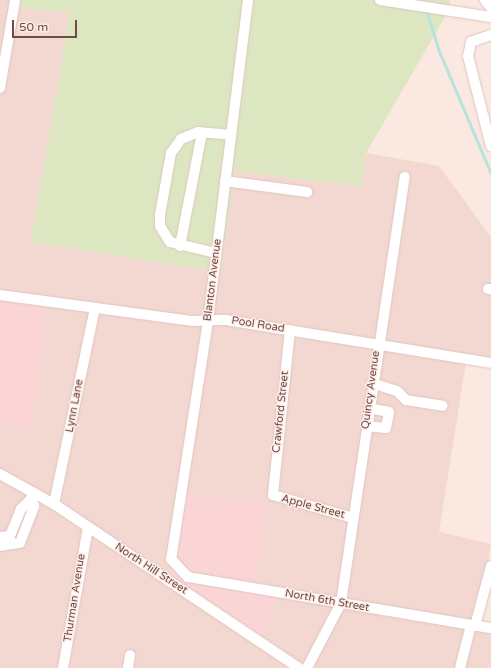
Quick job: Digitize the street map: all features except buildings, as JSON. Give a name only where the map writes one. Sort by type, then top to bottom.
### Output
[{"type":"street","points":[[0,88],[15,0]]},
{"type":"street","name":"Blanton Avenue","points":[[171,559],[208,321],[248,0]]},
{"type":"street","points":[[380,0],[491,17]]},
{"type":"street","points":[[485,0],[491,8]]},
{"type":"street","points":[[491,35],[471,42],[468,56],[491,146]]},
{"type":"street","points":[[216,253],[180,246],[170,242],[160,226],[171,153],[181,139],[202,132],[231,135]]},
{"type":"street","points":[[180,246],[202,132]]},
{"type":"street","name":"Quincy Avenue","points":[[307,668],[341,603],[368,408],[405,177]]},
{"type":"street","points":[[225,181],[307,192]]},
{"type":"street","name":"Pool Road","points":[[0,295],[208,321],[226,320],[491,363]]},
{"type":"street","name":"Lynn Lane","points":[[54,504],[95,308]]},
{"type":"street","name":"Crawford Street","points":[[273,495],[290,330]]},
{"type":"street","points":[[372,383],[397,391],[406,400],[443,406]]},
{"type":"street","points":[[366,426],[386,428],[389,412],[368,408]]},
{"type":"street","name":"North Hill Street","points":[[0,474],[34,496],[54,504],[299,668]]},
{"type":"street","name":"Apple Street","points":[[273,495],[353,518]]},
{"type":"street","points":[[0,537],[10,536],[21,509],[34,496]]},
{"type":"street","points":[[0,546],[20,542],[34,506],[34,496]]},
{"type":"street","name":"Thurman Avenue","points":[[63,668],[88,528]]},
{"type":"street","name":"North 6th Street","points":[[171,559],[188,577],[491,628]]},
{"type":"street","points":[[460,668],[491,566]]},
{"type":"street","points":[[128,668],[130,655]]},
{"type":"shaded area","points":[[0,0],[16,0],[15,6],[70,13],[31,242],[221,272],[235,171],[360,187],[366,153],[439,166],[491,237],[491,359],[467,356],[439,532],[491,544],[476,625],[491,628],[491,668],[0,668],[0,422],[31,432],[0,293]]},
{"type":"shaded area","points":[[0,293],[49,300],[30,432],[0,422]]},
{"type":"shaded area","points":[[181,494],[268,504],[254,587],[279,592],[260,640],[169,576]]},
{"type":"green space","points":[[16,0],[450,0],[449,10],[366,153],[361,187],[235,171],[221,272],[31,242],[70,13],[15,6]]},
{"type":"waterway","points":[[427,11],[439,50],[491,173]]}]
